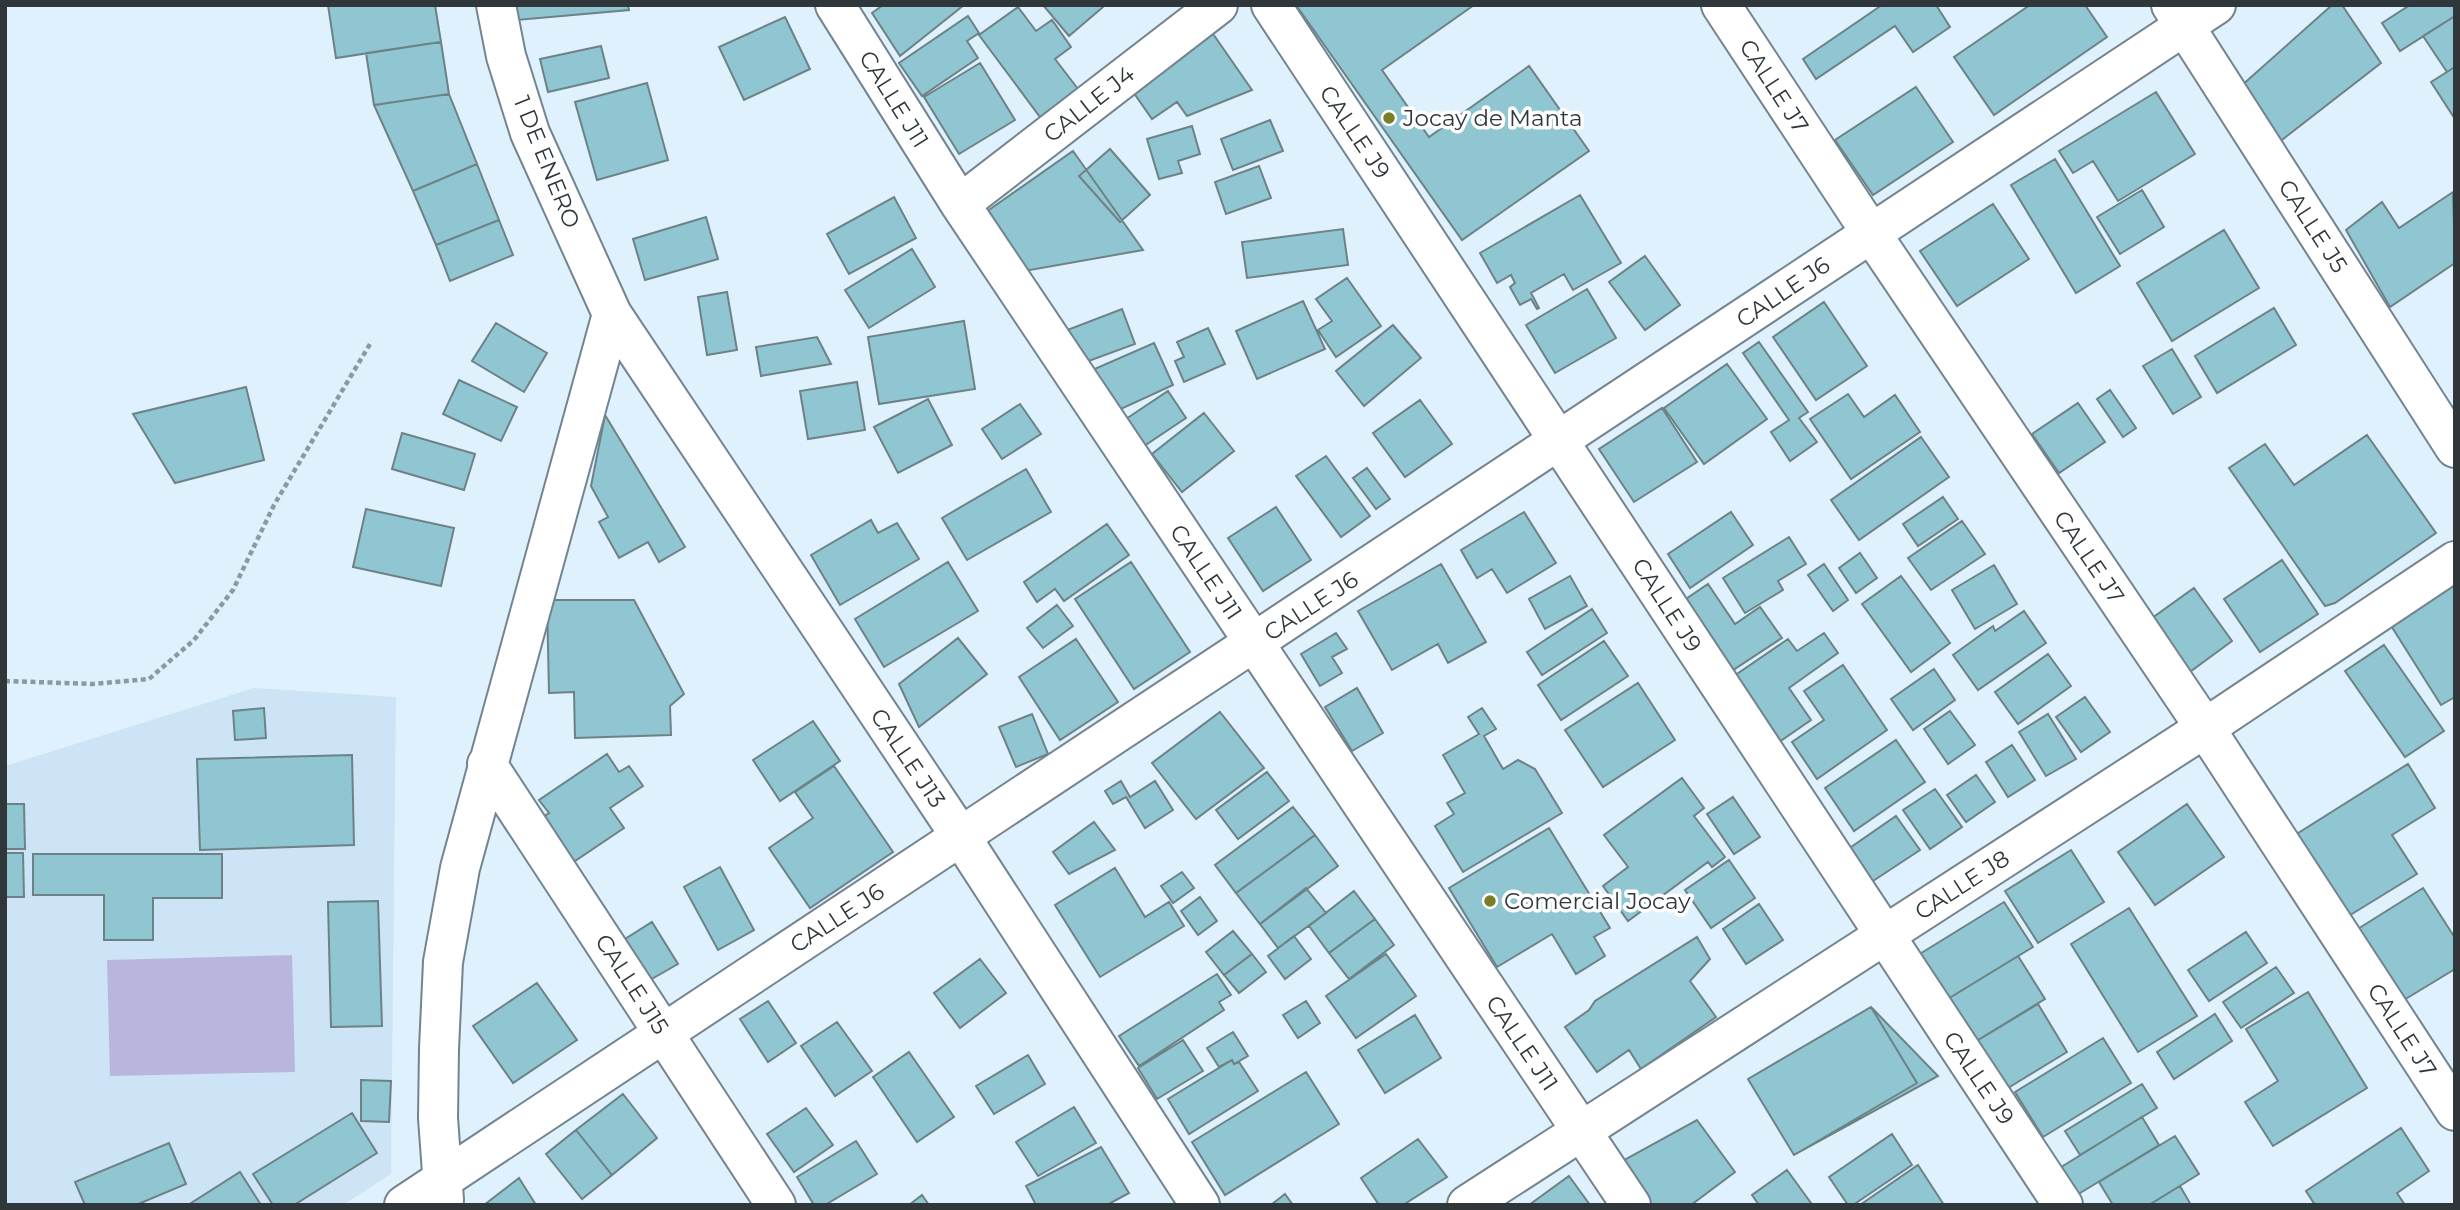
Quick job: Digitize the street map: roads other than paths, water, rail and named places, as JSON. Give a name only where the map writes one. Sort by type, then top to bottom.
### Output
[{"type":"street","name":"1 DE ENERO","points":[[496,5],[506,56],[530,133],[612,314]]},
{"type":"street","name":"CALLE J11","points":[[835,5],[960,204],[1630,1205]]},
{"type":"street","name":"CALLE J4","points":[[960,204],[1218,5]]},
{"type":"street","name":"CALLE J9","points":[[1271,5],[2063,1205]]},
{"type":"street","name":"CALLE J7","points":[[1721,5],[1871,233],[2205,728],[2455,1111]]},
{"type":"street","name":"CALLE J6","points":[[404,1205],[444,1191],[663,1031],[1560,441],[1871,233],[2190,12]]},
{"type":"street","name":"CALLE J5","points":[[2190,12],[2455,448]]},
{"type":"street","points":[[444,1191],[438,1118],[443,962],[460,868],[612,314]]},
{"type":"street","name":"CALLE J13","points":[[612,314],[961,837],[1200,1205]]},
{"type":"street","name":"CALLE J8","points":[[1467,1205],[2205,728],[2455,561]]},
{"type":"street","name":"CALLE J15","points":[[487,764],[776,1205]]},
{"type":"place","name":"Jocay de Manta","points":[[1389,118]]},
{"type":"place","name":"Comercial Jocay","points":[[1490,901]]}]
